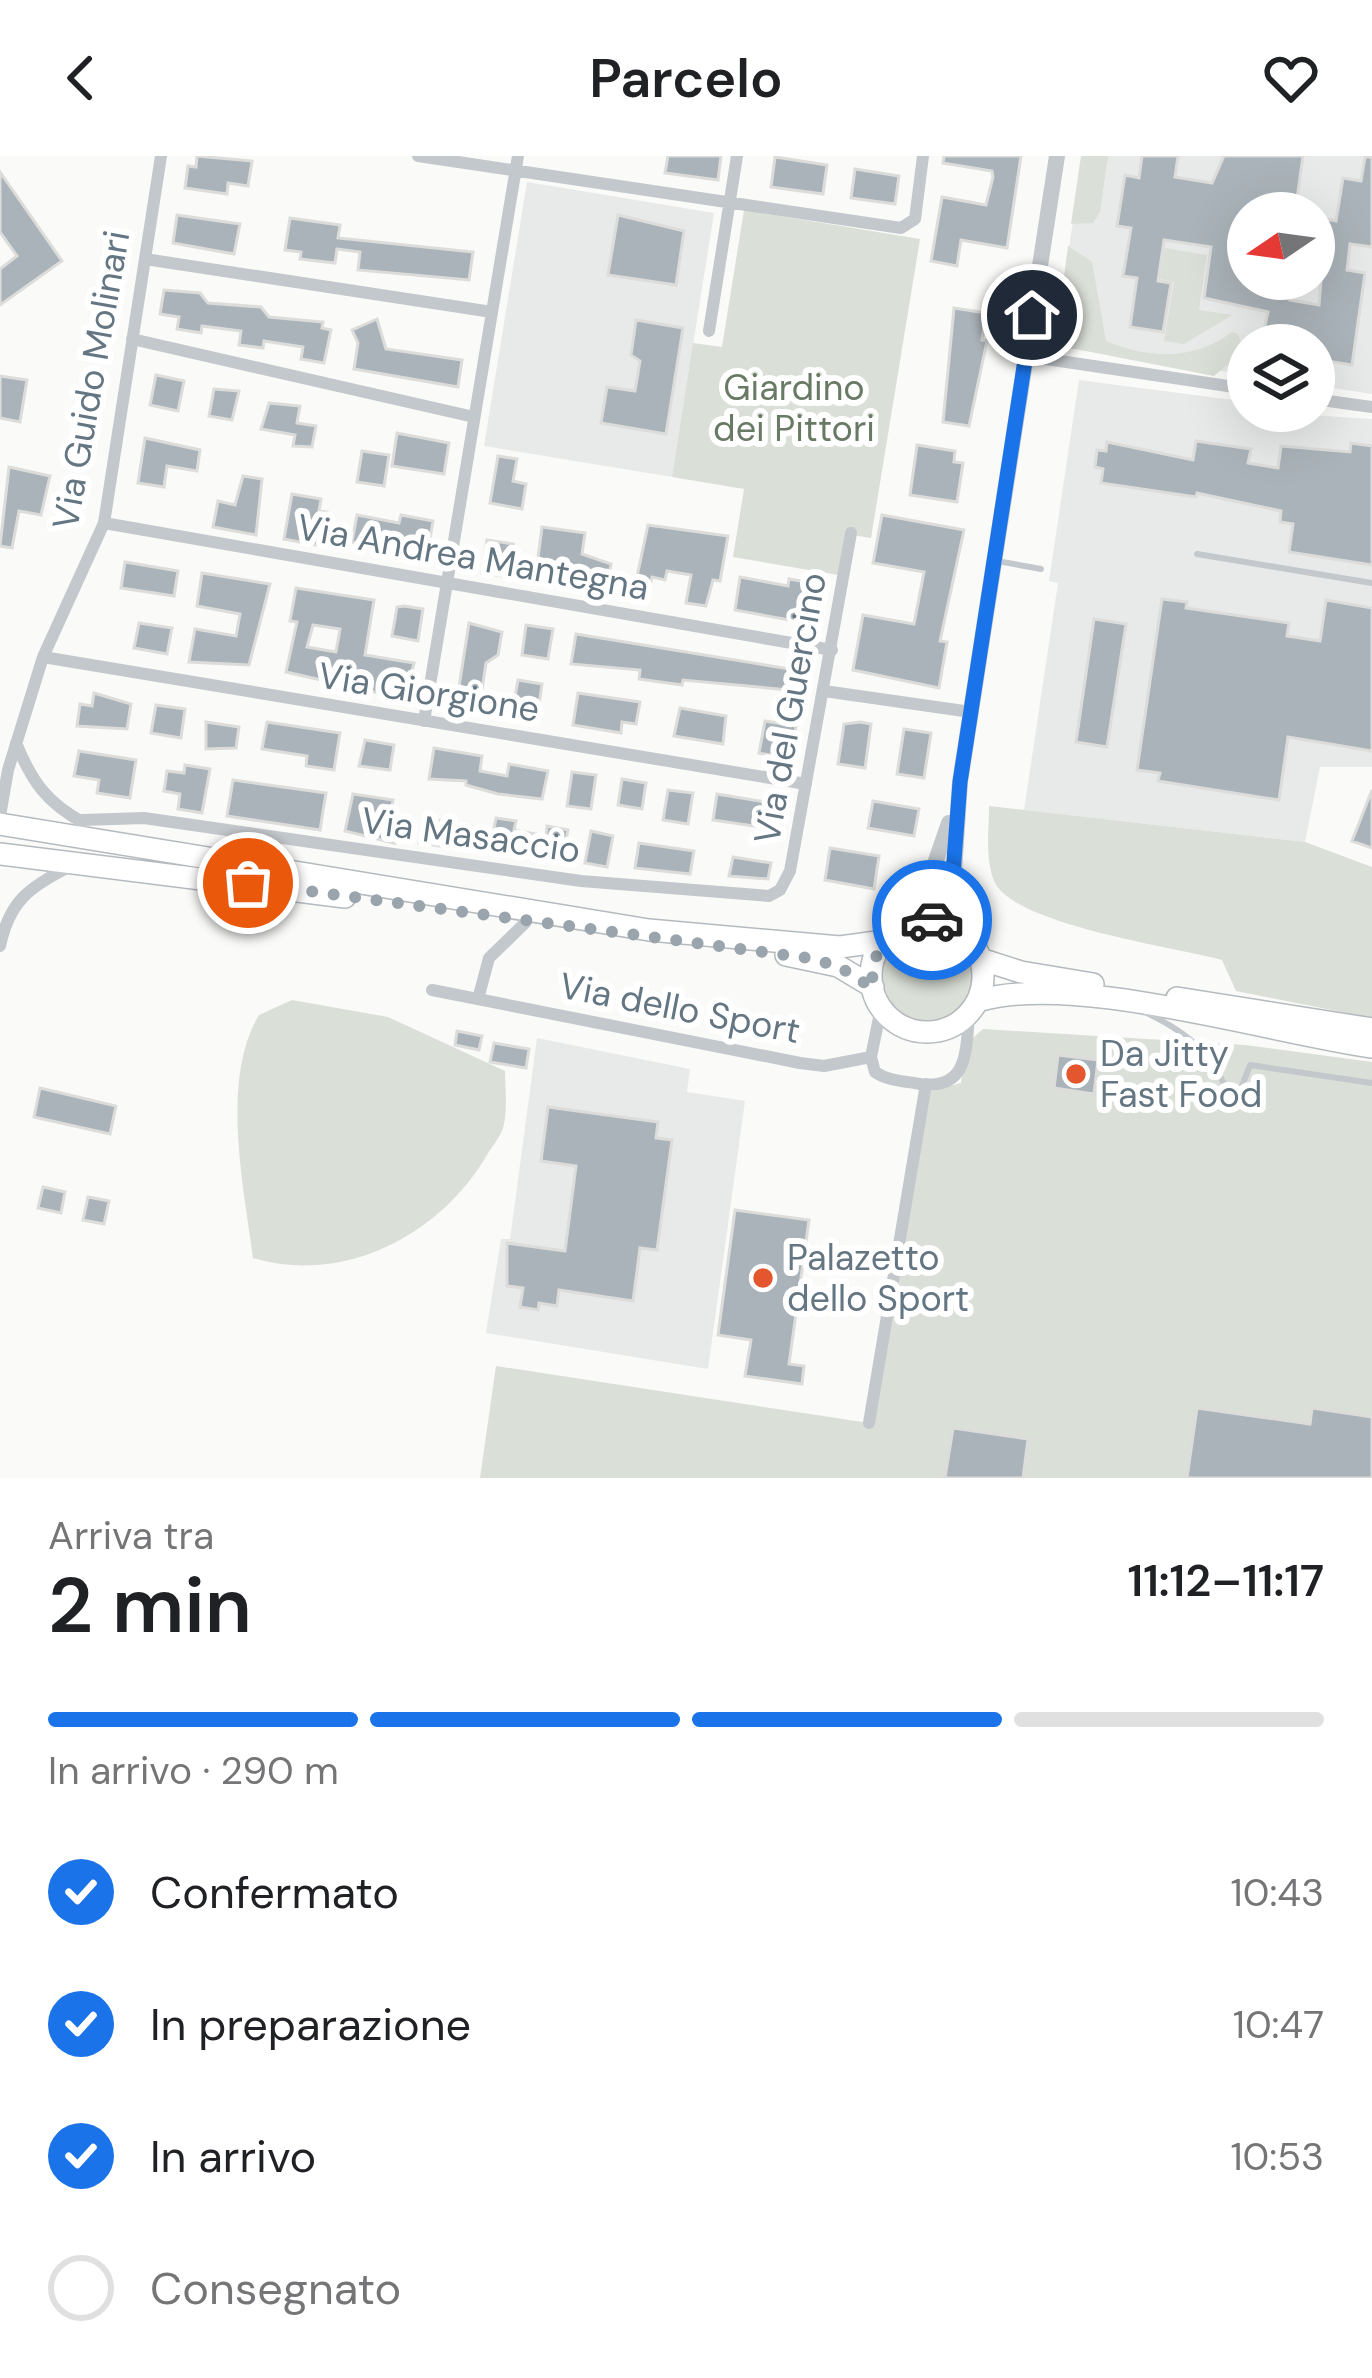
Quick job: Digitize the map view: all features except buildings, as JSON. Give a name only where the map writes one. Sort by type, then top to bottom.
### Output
[{"type":"main road","points":[[0,820],[114,844],[649,930],[840,947],[884,941],[915,922],[933,920],[959,931],[980,958],[1022,972],[1372,1029]]},
{"type":"main road","points":[[0,854],[808,958],[838,966],[877,998],[893,1021],[925,1033],[942,1030],[974,1007],[1040,992],[1372,1047]]},
{"type":"main road","points":[[877,998],[874,958],[884,941]]},
{"type":"main road","points":[[974,1007],[980,958]]},
{"type":"street","name":"Via Guido Molinari","points":[[0,820],[16,743],[44,657],[104,523],[161,156]]},
{"type":"street","points":[[418,156],[517,163],[907,228],[915,219],[923,156]]},
{"type":"street","points":[[709,331],[737,156]]},
{"type":"street","points":[[959,931],[952,887],[960,782],[1057,156]]},
{"type":"street","points":[[424,721],[517,163]]},
{"type":"street","points":[[145,260],[492,312]]},
{"type":"street","points":[[132,339],[475,417]]},
{"type":"street","points":[[1026,356],[1227,386]]},
{"type":"street","points":[[1335,402],[1372,407]]},
{"type":"street","name":"Via Andrea Mantegna","points":[[104,523],[832,650]]},
{"type":"street","name":"Via del Guercino","points":[[780,890],[790,871],[851,533]]},
{"type":"street","name":"Via Giorgione","points":[[44,657],[806,784]]},
{"type":"street","points":[[824,691],[971,712]]},
{"type":"street","points":[[0,759],[16,743],[33,783],[50,803],[114,844]]},
{"type":"street","points":[[915,922],[960,782]]},
{"type":"street","name":"Via Masaccio","points":[[82,820],[143,818],[626,886],[758,896],[780,890]]},
{"type":"street","points":[[0,946],[7,912],[19,898],[70,866],[90,863]]},
{"type":"street","points":[[478,999],[489,958],[526,922]]},
{"type":"street","name":"Via dello Sport","points":[[432,989],[800,1063],[824,1066],[871,1058]]},
{"type":"street","points":[[877,998],[871,1058],[879,1076],[926,1084],[946,1084],[961,1074],[974,1007]]},
{"type":"street","points":[[869,1424],[926,1084]]},
{"type":"lane","points":[[1197,554],[1372,583]]},
{"type":"lane","points":[[995,561],[1041,569]]},
{"type":"lane","points":[[1124,1003],[1198,1041],[1217,1066],[1234,1107],[1250,1065],[1372,1083]]},
{"type":"shaded area","points":[[1083,156],[1372,156],[1372,394],[1335,388],[1335,324],[1227,324],[1227,372],[1054,346]]},
{"type":"shaded area","points":[[527,182],[714,213],[672,477],[484,446]]},
{"type":"shaded area","points":[[1079,380],[1227,399],[1227,432],[1335,432],[1335,417],[1372,419],[1372,767],[1320,767],[1305,842],[1024,810],[1058,583],[1049,581]]},
{"type":"shaded area","points":[[537,1038],[690,1069],[687,1092],[745,1101],[708,1369],[486,1333],[501,1239],[510,1239]]},
{"type":"green space","points":[[1081,156],[1108,156],[1100,212],[1093,223],[1071,224]]},
{"type":"green space","name":"Giardino dei Pittori","points":[[744,210],[920,239],[871,538],[845,534],[838,575],[733,557],[744,489],[672,477],[693,343],[722,347]]},
{"type":"green space","points":[[1068,246],[1092,262],[1106,341],[1170,354],[1202,348],[1227,335],[1227,365],[1214,376],[1055,345]]},
{"type":"green space","points":[[1165,248],[1207,255],[1199,310],[1232,315],[1184,344],[1164,341],[1174,282],[1160,279]]},
{"type":"green space","points":[[989,806],[1305,842],[1372,867],[1372,1018],[1236,991],[1222,960],[1098,932],[1031,910],[1007,896],[994,881],[988,853]]},
{"type":"green space","points":[[928,931],[945,934],[960,944],[970,959],[970,993],[960,1008],[945,1018],[928,1021],[911,1018],[896,1008],[886,993],[883,976],[886,959],[896,944],[911,934]]},
{"type":"green space","points":[[292,1000],[388,1017],[505,1071],[503,1128],[464,1187],[414,1232],[385,1248],[320,1265],[253,1258],[241,1167],[238,1102],[247,1041],[259,1015]]},
{"type":"green space","points":[[983,1029],[1245,1045],[1372,1062],[1372,1478],[480,1478],[496,1366],[869,1423],[930,1091],[961,1083],[967,1043]]},
{"type":"way so far","points":[[248,883],[646,940],[808,958],[838,966],[873,988],[874,958],[883,943],[899,928],[932,920]]},
{"type":"place","name":"Da Jitty Fast Food","points":[[1076,1074]]},
{"type":"place","name":"Palazetto dello Sport","points":[[763,1278]]},
{"type":"route","points":[[932,920],[959,931],[952,887],[960,782],[1032,315]]}]
